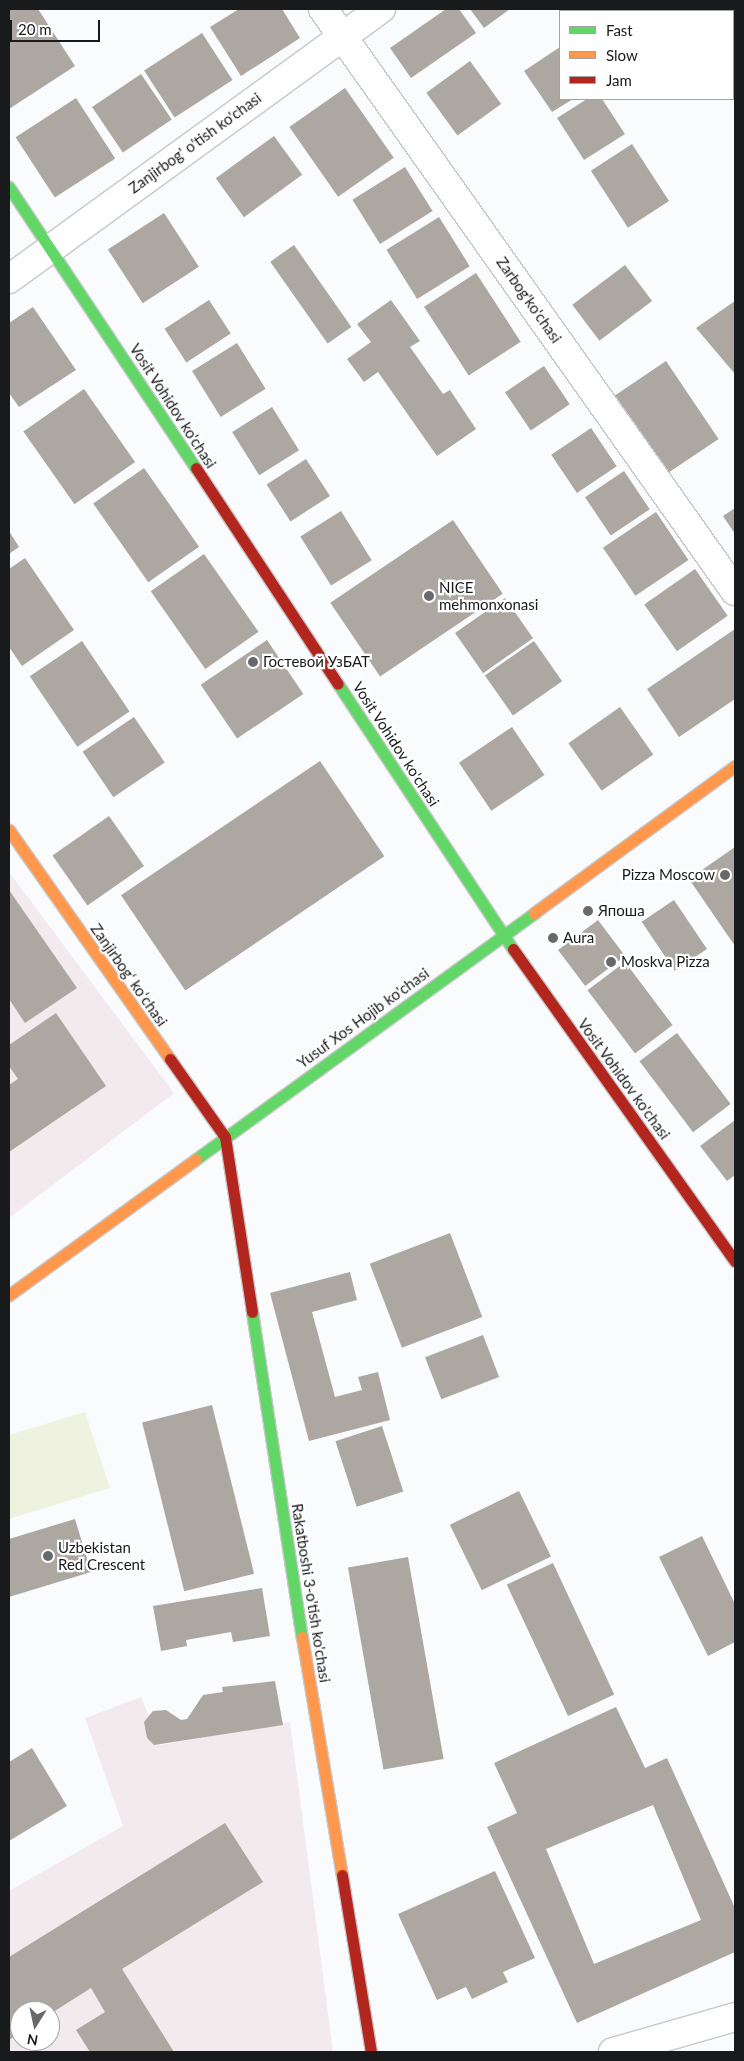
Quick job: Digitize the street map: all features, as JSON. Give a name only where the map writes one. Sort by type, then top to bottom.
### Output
[{"type":"street","name":"Zarbog'ko'chasi","points":[[323,9],[735,591]]},
{"type":"street","name":"Zanjirbog' o'tish ko'chasi","points":[[9,279],[381,9]]},
{"type":"street","name":"Vosit Vohidov ko'chasi","points":[[9,187],[503,935],[735,1261]]},
{"type":"street","name":"Yusuf Xos Hojib ko'chasi","points":[[9,1295],[735,766]]},
{"type":"street","name":"Zanjirbogʻ koʻchasi","points":[[9,830],[225,1137]]},
{"type":"street","name":"Rakatboshi 3-o'tish ko'chasi","points":[[225,1137],[288,1551],[371,2052]]},
{"type":"street","points":[[624,2051],[735,2017]]},
{"type":"shaded area","points":[[9,872],[174,1093],[9,1218]]},
{"type":"shaded area","points":[[141,1697],[161,1745],[290,1722],[333,2052],[9,2052],[9,1891],[123,1826],[85,1718]]},
{"type":"green space","points":[[85,1412],[110,1488],[9,1519],[9,1435]]},
{"type":"building","points":[[9,9],[38,9],[75,66],[9,109]]},
{"type":"building","points":[[239,9],[282,9],[300,38],[241,76],[210,27]]},
{"type":"building","points":[[446,9],[459,9],[476,33],[411,78],[390,48]]},
{"type":"building","points":[[470,9],[510,9],[484,28]]},
{"type":"building","points":[[735,9],[735,23],[734,10],[690,10]]},
{"type":"building","points":[[202,33],[232,80],[175,118],[144,71]]},
{"type":"building","points":[[735,33],[735,79],[734,79]]},
{"type":"building","points":[[559,48],[559,100],[571,100],[552,112],[524,71]]},
{"type":"building","points":[[470,61],[501,104],[457,136],[426,93]]},
{"type":"building","points":[[141,74],[172,120],[123,153],[92,107]]},
{"type":"building","points":[[345,88],[394,158],[338,197],[289,127]]},
{"type":"building","points":[[76,98],[115,158],[55,198],[16,137]]},
{"type":"building","points":[[585,100],[603,100],[625,134],[584,160],[557,118]]},
{"type":"building","points":[[274,136],[302,175],[244,217],[216,178]]},
{"type":"building","points":[[632,144],[669,201],[628,228],[591,171]]},
{"type":"building","points":[[405,167],[433,211],[380,244],[352,200]]},
{"type":"building","points":[[164,213],[199,267],[143,303],[108,249]]},
{"type":"building","points":[[439,217],[470,266],[417,299],[386,250]]},
{"type":"building","points":[[294,245],[351,327],[328,344],[270,262]]},
{"type":"building","points":[[625,265],[652,301],[599,341],[572,305]]},
{"type":"building","points":[[476,273],[521,342],[469,376],[424,307]]},
{"type":"building","points":[[209,300],[231,334],[186,362],[165,329]]},
{"type":"building","points":[[391,300],[420,341],[410,347],[443,394],[450,390],[476,429],[437,456],[378,372],[364,382],[347,359],[371,342],[357,324]]},
{"type":"building","points":[[735,301],[735,374],[696,328]]},
{"type":"building","points":[[33,307],[76,370],[19,407],[9,393],[9,323]]},
{"type":"building","points":[[237,343],[266,389],[221,417],[192,371]]},
{"type":"building","points":[[666,361],[719,439],[664,476],[611,398]]},
{"type":"building","points":[[544,366],[570,404],[531,430],[505,392]]},
{"type":"building","points":[[84,389],[135,462],[74,504],[23,431]]},
{"type":"building","points":[[272,407],[299,450],[259,475],[232,432]]},
{"type":"building","points":[[591,428],[617,466],[577,493],[551,455]]},
{"type":"building","points":[[306,459],[330,496],[291,521],[267,485]]},
{"type":"building","points":[[144,468],[199,547],[148,582],[93,504]]},
{"type":"building","points":[[624,471],[650,509],[611,535],[585,497]]},
{"type":"building","points":[[735,508],[735,534],[723,516]]},
{"type":"building","points":[[341,511],[372,560],[331,586],[300,536]]},
{"type":"building","points":[[656,512],[688,560],[635,596],[603,548]]},
{"type":"building","points":[[453,520],[503,594],[380,677],[330,603]]},
{"type":"building","points":[[9,531],[19,547],[9,554]]},
{"type":"building","points":[[204,554],[258,632],[205,669],[151,591]]},
{"type":"building","points":[[25,558],[74,630],[22,666],[9,647],[9,569]]},
{"type":"building","points":[[695,569],[728,616],[677,651],[644,605]]},
{"type":"building","points":[[505,598],[533,638],[483,673],[455,633]]},
{"type":"building","points":[[735,629],[735,699],[679,737],[647,689]]},
{"type":"building","points":[[267,640],[303,694],[237,739],[201,685]]},
{"type":"building","points":[[82,641],[130,711],[77,747],[30,676]]},
{"type":"building","points":[[534,641],[562,681],[513,716],[485,675]]},
{"type":"building","points":[[620,707],[653,755],[602,791],[568,743]]},
{"type":"building","points":[[134,717],[165,763],[113,797],[83,752]]},
{"type":"building","points":[[512,727],[544,775],[491,811],[459,763]]},
{"type":"building","points":[[320,761],[384,856],[185,991],[121,895]]},
{"type":"building","points":[[109,816],[144,866],[87,906],[52,856]]},
{"type":"building","points":[[735,847],[735,946],[689,879]]},
{"type":"building","points":[[9,890],[77,988],[25,1023],[9,999]]},
{"type":"building","points":[[674,900],[707,949],[675,971],[642,922]]},
{"type":"building","points":[[598,920],[625,956],[585,986],[558,950]]},
{"type":"building","points":[[625,962],[673,1025],[635,1053],[587,990]]},
{"type":"building","points":[[56,1013],[106,1086],[9,1152],[9,1085],[18,1079],[9,1066],[9,1045]]},
{"type":"building","points":[[677,1033],[731,1104],[693,1132],[639,1061]]},
{"type":"building","points":[[735,1120],[735,1175],[727,1181],[700,1146]]},
{"type":"building","points":[[450,1233],[482,1317],[402,1348],[370,1264]]},
{"type":"building","points":[[350,1272],[357,1300],[312,1312],[335,1397],[362,1390],[358,1377],[378,1372],[390,1420],[309,1441],[270,1293]]},
{"type":"building","points":[[483,1335],[499,1377],[441,1399],[425,1357]]},
{"type":"building","points":[[212,1405],[254,1574],[184,1591],[142,1422]]},
{"type":"building","points":[[382,1426],[403,1492],[357,1507],[335,1441]]},
{"type":"building","points":[[519,1491],[551,1557],[482,1590],[450,1525]]},
{"type":"building","name":"Uzbekistan Red Crescent","points":[[75,1519],[91,1572],[9,1597],[9,1539]]},
{"type":"building","points":[[702,1536],[735,1604],[735,1642],[708,1656],[659,1557]]},
{"type":"building","points":[[408,1557],[444,1759],[384,1769],[348,1568]]},
{"type":"building","points":[[553,1563],[614,1694],[568,1716],[507,1585]]},
{"type":"building","points":[[262,1588],[270,1636],[233,1642],[231,1632],[186,1640],[187,1646],[161,1651],[153,1606]]},
{"type":"building","points":[[275,1681],[283,1725],[154,1745],[147,1738],[144,1722],[153,1711],[166,1710],[181,1720],[187,1719],[203,1695],[223,1692],[222,1687]]},
{"type":"building","points":[[616,1707],[645,1768],[667,1758],[735,1908],[735,1952],[577,2023],[487,1827],[517,1813],[494,1763]],"holes":[[[653,1805],[701,1920],[594,1964],[546,1849]]]},
{"type":"building","points":[[32,1748],[67,1806],[9,1841],[9,1762]]},
{"type":"building","points":[[225,1823],[263,1882],[122,1969],[174,2052],[90,2052],[76,2030],[105,2012],[91,1988],[60,2008],[60,2001],[10,2001],[9,2040],[9,1957]]},
{"type":"building","points":[[495,1871],[535,1958],[503,1972],[508,1982],[472,1999],[466,1987],[437,2000],[398,1914]]},
{"type":"traffic: fast","points":[[9,187],[196,468]]},
{"type":"traffic: fast","points":[[338,684],[513,949]]},
{"type":"traffic: fast","points":[[196,1159],[534,913]]},
{"type":"traffic: fast","points":[[252,1312],[302,1637]]},
{"type":"traffic: slow","points":[[534,913],[735,766]]},
{"type":"traffic: slow","points":[[9,830],[170,1059]]},
{"type":"traffic: slow","points":[[9,1295],[196,1159]]},
{"type":"traffic: slow","points":[[302,1637],[342,1875]]},
{"type":"traffic: jam","points":[[196,468],[338,684]]},
{"type":"traffic: jam","points":[[513,949],[735,1261]]},
{"type":"traffic: jam","points":[[170,1059],[225,1137],[252,1312]]},
{"type":"traffic: jam","points":[[342,1875],[371,2052]]},
{"type":"place","name":"NICE mehmonxonasi","points":[[429,596]]},
{"type":"place","name":"Гостевой УзБАТ","points":[[253,662]]},
{"type":"place","name":"Pizza Moscow","points":[[725,875]]},
{"type":"place","name":"Япоша","points":[[588,911]]},
{"type":"place","name":"Aura","points":[[553,938]]},
{"type":"place","name":"Moskva Pizza","points":[[611,962]]},
{"type":"place","name":"Uzbekistan Red Crescent","points":[[48,1556]]}]
